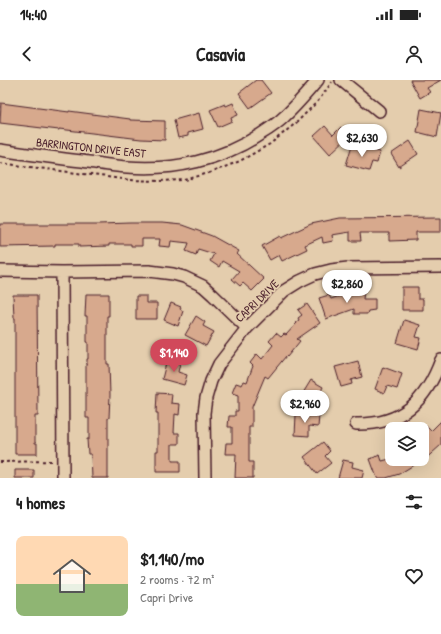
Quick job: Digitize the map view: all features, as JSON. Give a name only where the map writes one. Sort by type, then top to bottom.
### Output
[{"type":"street","name":"BARRINGTON DRIVE EAST","points":[[0,150],[128,167],[166,167],[200,162],[234,149],[269,129],[299,103],[318,80]]},
{"type":"street","points":[[341,80],[379,111]]},
{"type":"street","name":"CAPRI DRIVE","points":[[205,478],[204,413],[206,398],[211,381],[219,364],[247,328],[284,291],[315,274],[330,270],[348,268],[441,267]]},
{"type":"street","points":[[0,271],[161,272],[184,277],[202,286],[247,328]]},
{"type":"street","points":[[62,272],[63,478]]},
{"type":"street","points":[[356,424],[370,424],[389,420],[403,414],[415,404],[425,392],[433,380],[441,360]]},
{"type":"path","points":[[0,462],[62,462]]},
{"type":"building","points":[[256,80],[261,80],[271,93],[250,108],[239,93]]},
{"type":"building","points":[[410,80],[441,80],[427,88],[430,92],[420,98]]},
{"type":"building","points":[[1,103],[130,120],[165,121],[165,140],[141,139],[0,123]]},
{"type":"building","points":[[233,103],[238,115],[231,118],[232,121],[218,127],[210,110],[225,104],[226,106]]},
{"type":"building","points":[[421,109],[441,113],[437,137],[417,132]]},
{"type":"building","points":[[199,113],[203,129],[188,133],[188,136],[178,138],[174,120]]},
{"type":"building","points":[[325,126],[333,135],[341,127],[349,136],[330,154],[314,136]]},
{"type":"building","points":[[410,141],[418,154],[399,167],[391,154]]},
{"type":"building","points":[[352,145],[380,152],[377,163],[372,162],[369,171],[346,165]]},
{"type":"building","points":[[441,217],[441,232],[416,232],[416,240],[389,241],[389,233],[360,233],[361,241],[350,241],[350,232],[332,235],[333,241],[323,243],[322,237],[305,245],[307,249],[282,261],[279,255],[270,260],[262,246],[280,236],[281,238],[311,224],[340,218]]},
{"type":"building","points":[[162,223],[182,225],[212,236],[239,251],[237,254],[264,279],[252,291],[243,283],[240,286],[232,279],[239,271],[222,261],[219,267],[210,261],[214,254],[198,249],[196,255],[186,251],[189,243],[171,241],[170,247],[159,246],[160,239],[142,239],[142,246],[131,246],[131,244],[109,244],[109,246],[79,247],[79,244],[55,244],[55,246],[0,247],[0,224]]},
{"type":"building","points":[[402,287],[418,287],[418,299],[423,299],[423,310],[402,310]]},
{"type":"building","points":[[354,291],[364,291],[363,299],[375,299],[375,310],[368,311],[367,314],[354,314],[354,309],[326,319],[319,298],[329,295],[331,299]]},
{"type":"building","points":[[86,294],[109,294],[109,316],[107,316],[107,364],[109,364],[110,395],[108,418],[108,478],[92,478],[91,454],[88,454],[87,439],[89,439],[89,418],[86,418],[86,364],[88,359],[88,342],[87,316],[85,316]]},
{"type":"building","points":[[13,295],[37,295],[38,416],[35,416],[35,443],[37,443],[37,454],[15,454],[15,318]]},
{"type":"building","points":[[136,296],[146,296],[146,303],[157,303],[157,319],[136,319]]},
{"type":"building","points":[[171,303],[181,307],[180,309],[183,311],[178,326],[164,320]]},
{"type":"building","points":[[307,304],[320,323],[297,339],[300,341],[287,357],[286,356],[268,378],[265,376],[252,407],[252,427],[249,427],[249,462],[253,462],[253,478],[235,478],[236,454],[225,454],[226,443],[232,443],[232,427],[228,427],[229,416],[235,416],[235,411],[238,411],[238,395],[232,393],[236,383],[242,385],[244,381],[247,382],[253,366],[250,363],[257,354],[262,359],[273,345],[269,341],[276,333],[281,337],[284,334],[286,335],[299,320],[298,318],[302,315],[298,310]]},
{"type":"building","points":[[196,316],[205,322],[203,326],[214,332],[206,346],[185,335]]},
{"type":"building","points":[[404,320],[420,325],[416,337],[421,338],[418,349],[397,343]]},
{"type":"building","points":[[167,359],[180,363],[178,372],[187,375],[184,385],[162,379]]},
{"type":"building","points":[[358,361],[362,377],[351,380],[352,384],[341,387],[335,367]]},
{"type":"building","points":[[383,367],[402,374],[397,389],[387,386],[384,393],[375,389]]},
{"type":"building","points":[[311,380],[323,387],[320,393],[317,393],[326,399],[321,409],[302,397],[300,398]]},
{"type":"building","points":[[157,393],[172,394],[171,403],[180,404],[179,415],[175,414],[174,433],[179,433],[179,444],[172,444],[172,461],[180,461],[180,472],[156,472],[156,451],[158,451],[158,413],[156,413]]},
{"type":"building","points":[[296,415],[319,416],[318,427],[309,426],[309,436],[295,435]]},
{"type":"building","points":[[441,421],[441,445],[429,456],[429,429],[431,431]]},
{"type":"building","points":[[323,442],[330,451],[325,456],[331,463],[317,474],[304,457]]},
{"type":"building","points":[[380,455],[382,461],[385,460],[385,466],[412,466],[399,474],[386,478],[377,478],[370,459]]},
{"type":"building","points":[[343,460],[353,462],[352,467],[364,470],[362,478],[338,478]]},
{"type":"building","points":[[15,470],[34,470],[34,478],[15,478]]}]
